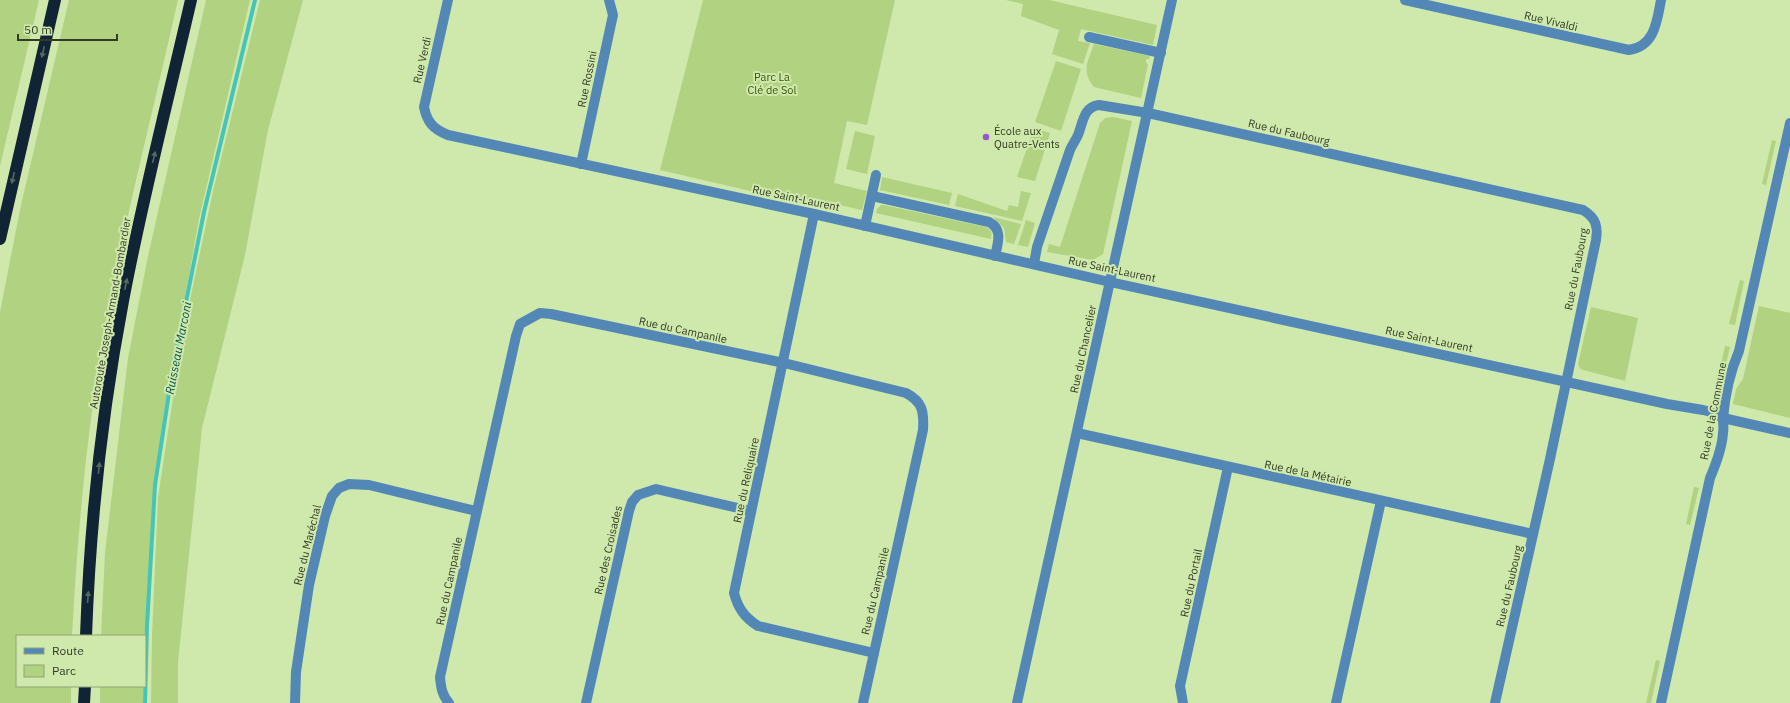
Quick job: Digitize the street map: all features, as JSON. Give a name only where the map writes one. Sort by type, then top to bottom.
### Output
[{"type":"highway","points":[[0,239],[55,0]]},
{"type":"highway","name":"Autoroute Joseph-Armand-Bombardier","points":[[86,635],[99,461],[117,334],[143,206],[191,0]]},
{"type":"highway","points":[[84,703],[85,687]]},
{"type":"street","name":"Rue Verdi","points":[[431,125],[426,116],[424,107],[448,0]]},
{"type":"street","name":"Rue Rossini","points":[[581,164],[613,15],[609,0]]},
{"type":"street","name":"Rue du Chancelier","points":[[1016,703],[1172,0]]},
{"type":"street","name":"Rue Vivaldi","points":[[1405,0],[1629,50],[1645,43],[1653,34],[1661,0]]},
{"type":"street","points":[[1089,37],[1161,52]]},
{"type":"street","name":"Rue du Faubourg","points":[[1034,264],[1037,247],[1068,157],[1087,111],[1094,106],[1103,105],[1148,113],[1583,210],[1589,214],[1595,221],[1597,230],[1566,381],[1495,703]]},
{"type":"street","name":"Rue de la Commune","points":[[1661,703],[1710,478],[1718,460],[1723,434],[1723,418],[1733,365],[1739,351],[1790,123]]},
{"type":"street","name":"Rue Saint-Laurent","points":[[431,125],[438,131],[448,135],[814,214],[1110,282],[1667,404],[1708,411],[1723,418],[1790,433]]},
{"type":"street","points":[[866,226],[876,175]]},
{"type":"street","points":[[872,196],[989,222],[996,228],[998,235],[995,256]]},
{"type":"street","name":"Rue du Reliquaire","points":[[814,214],[784,363],[734,593],[737,604],[748,620],[758,626],[874,653]]},
{"type":"street","name":"Rue du Campanile","points":[[450,703],[444,697],[440,677],[516,336],[520,324],[540,313],[551,314],[784,363],[906,393],[915,398],[924,416],[924,430],[863,703]]},
{"type":"street","name":"Rue de la Métairie","points":[[1077,432],[1533,534]]},
{"type":"street","name":"Rue du Portail","points":[[1183,703],[1180,686],[1228,467]]},
{"type":"street","name":"Rue du Maréchal","points":[[295,703],[296,672],[309,585],[325,516],[332,496],[339,488],[349,484],[369,485],[476,511]]},
{"type":"street","name":"Rue des Croisades","points":[[586,703],[632,502],[638,495],[656,489],[751,510]]},
{"type":"street","points":[[1336,703],[1380,501]]},
{"type":"green space","points":[[0,0],[39,0],[0,166]]},
{"type":"green space","points":[[69,0],[178,0],[127,220],[103,336],[96,379],[81,507],[72,635],[16,635],[16,687],[71,687],[71,703],[0,703],[0,312],[21,205]]},
{"type":"green space","points":[[206,0],[250,0],[199,219],[173,365],[154,491],[146,647],[146,635],[101,635],[105,553],[128,358],[148,256]]},
{"type":"green space","points":[[260,0],[303,0],[268,130],[245,255],[202,428],[178,662],[178,703],[151,703],[152,637],[158,498],[182,338],[213,191]]},
{"type":"green space","name":"Parc La Clé de Sol","points":[[703,0],[895,0],[867,125],[847,121],[834,183],[867,191],[862,210],[835,204],[832,206],[816,198],[810,198],[801,203],[660,170]]},
{"type":"green space","points":[[1006,0],[1049,0],[1157,25],[1153,45],[1081,29],[1078,41],[1090,43],[1083,64],[1052,54],[1059,30],[1021,16],[1023,4]]},
{"type":"green space","points":[[1094,44],[1150,56],[1149,59],[1146,59],[1146,63],[1148,64],[1141,98],[1094,87],[1088,76],[1087,66]]},
{"type":"green space","points":[[1056,61],[1081,69],[1061,131],[1035,122]]},
{"type":"green space","points":[[1113,117],[1132,121],[1103,254],[1093,260],[1047,252],[1049,244],[1060,247],[1100,123],[1105,118]]},
{"type":"green space","points":[[1034,128],[1050,133],[1035,181],[1017,177]]},
{"type":"green space","points":[[855,131],[875,136],[867,174],[846,169]]},
{"type":"green space","points":[[1772,140],[1776,141],[1766,185],[1762,184]]},
{"type":"green space","points":[[882,177],[952,193],[949,205],[880,190]]},
{"type":"green space","points":[[1021,191],[1031,193],[1022,221],[955,206],[958,194],[1007,211],[1009,205],[1018,207]]},
{"type":"green space","points":[[881,205],[986,227],[991,232],[991,239],[876,213],[877,209]]},
{"type":"green space","points":[[993,217],[1021,224],[1014,244],[1006,242],[1004,228]]},
{"type":"green space","points":[[1026,220],[1035,223],[1028,247],[1018,245]]},
{"type":"green space","points":[[1740,280],[1744,281],[1735,325],[1729,324]]},
{"type":"green space","points":[[1759,306],[1790,313],[1790,418],[1733,404],[1736,389],[1743,379]]},
{"type":"green space","points":[[1591,307],[1638,318],[1625,381],[1580,369],[1578,364]]},
{"type":"green space","points":[[1725,346],[1730,347],[1719,394],[1715,400],[1714,397]]},
{"type":"green space","points":[[1694,487],[1699,488],[1690,525],[1686,524]]},
{"type":"green space","points":[[1656,660],[1660,661],[1651,703],[1646,703]]},
{"type":"green space","points":[[100,687],[144,687],[143,703],[100,703]]},
{"type":"waterway","name":"Ruisseau Marconi","points":[[146,664],[155,485],[173,367],[204,212],[255,0]]},
{"type":"waterway","name":"Ruisseau Marconi","points":[[145,687],[145,703]]},
{"type":"place","name":"École aux Quatre-Vents","points":[[986,137]]}]
